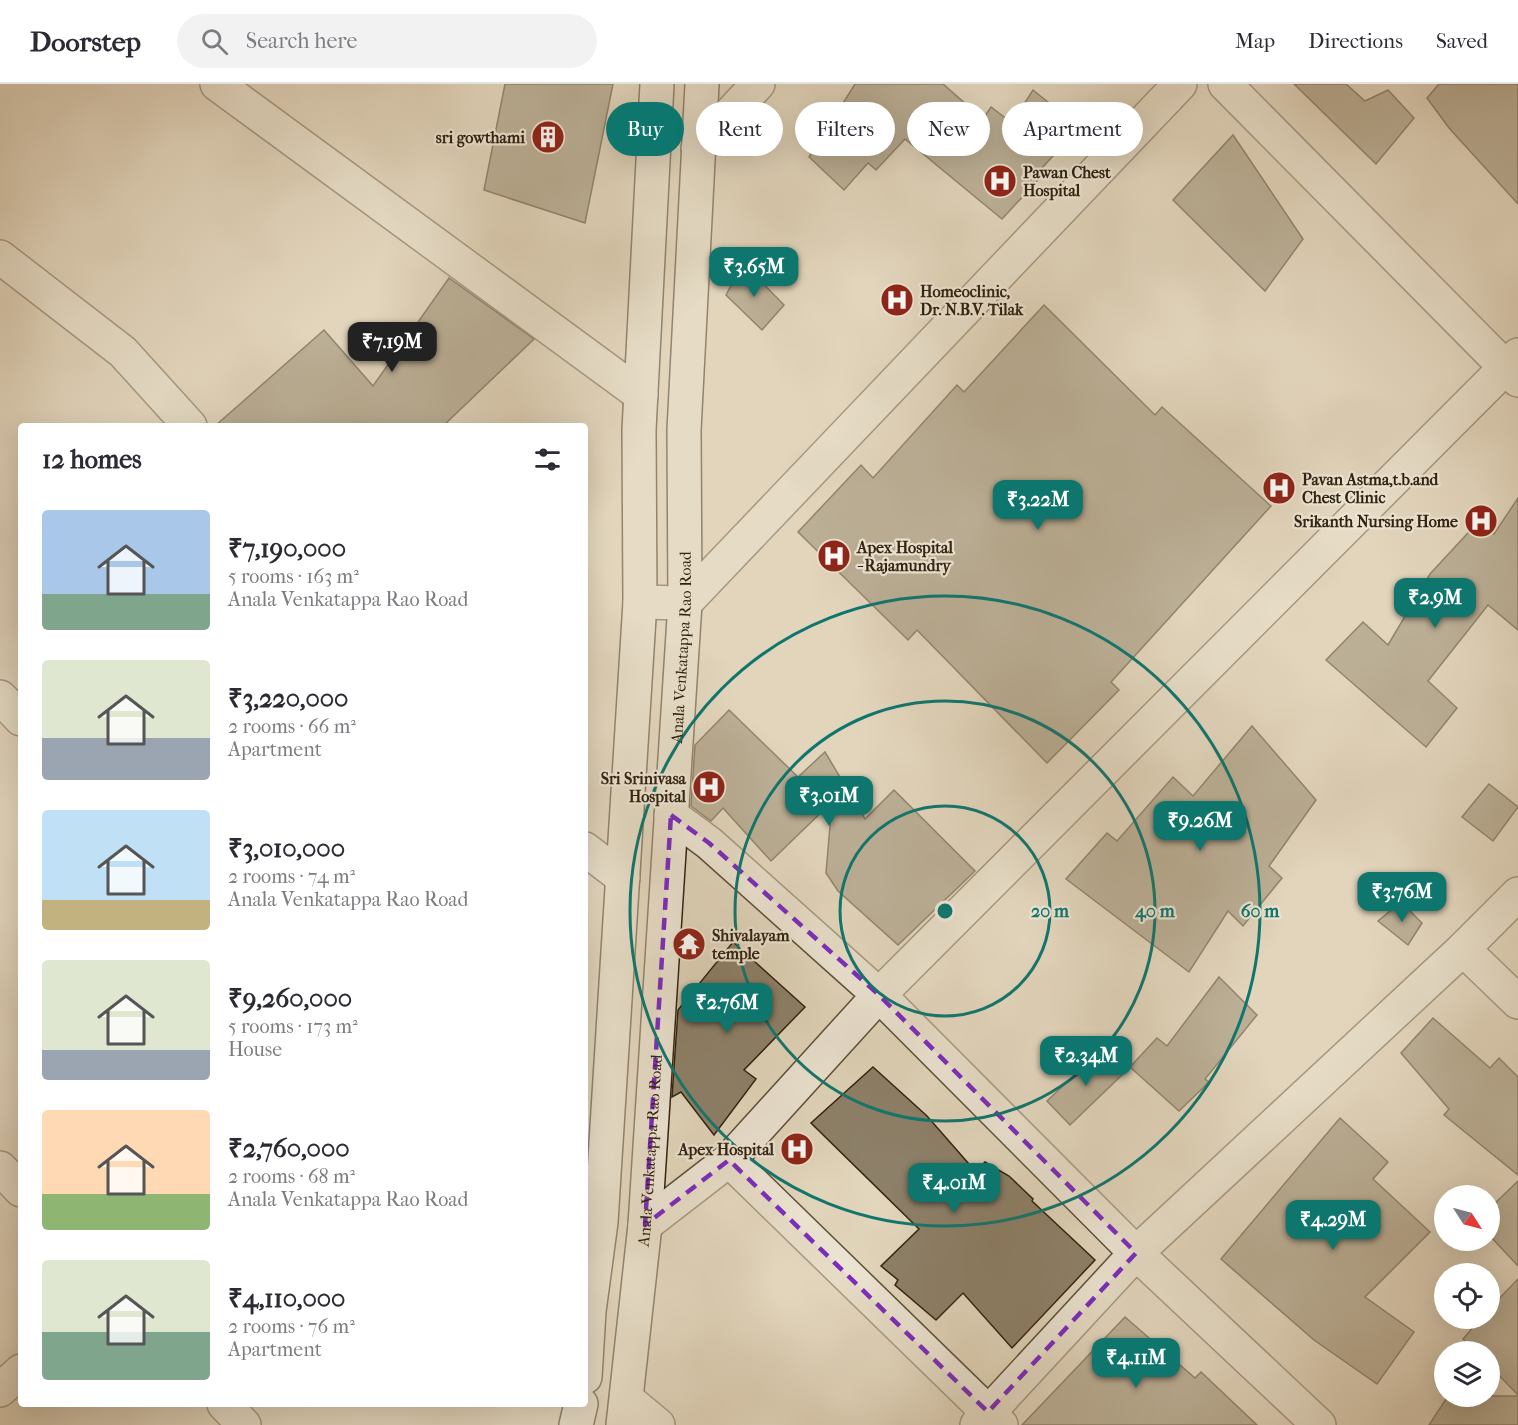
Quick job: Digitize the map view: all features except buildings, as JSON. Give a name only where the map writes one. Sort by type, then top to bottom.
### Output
[{"type":"street","points":[[217,84],[641,395]]},
{"type":"street","points":[[588,1303],[601,1222],[640,602],[641,395],[657,84]]},
{"type":"street","name":"Anala Venkatappa Rao Road","points":[[701,102],[702,84]]},
{"type":"street","points":[[742,102],[759,84]]},
{"type":"street","points":[[640,602],[685,603],[1180,84]]},
{"type":"street","points":[[645,1225],[729,1160],[879,995],[1514,368],[1225,84]]},
{"type":"street","name":"Anala Venkatappa Rao Road","points":[[625,1412],[645,1225],[685,603],[684,430],[699,156]]},
{"type":"street","points":[[0,257],[123,352],[187,423]]},
{"type":"street","points":[[0,697],[18,716]]},
{"type":"street","points":[[671,815],[709,843],[879,995],[1136,1253],[1319,1425]]},
{"type":"street","points":[[588,851],[623,878]]},
{"type":"street","points":[[729,1160],[989,1421],[1136,1253],[1463,949],[1518,894]]},
{"type":"street","points":[[1463,949],[1518,1002]]},
{"type":"street","points":[[0,1168],[18,1187]]},
{"type":"street","points":[[0,1390],[18,1374]]},
{"type":"street","points":[[227,1407],[244,1425]]},
{"type":"street","points":[[576,1425],[580,1407]]},
{"type":"street","points":[[625,1412],[658,1425]]},
{"type":"highlighted area","points":[[671,815],[709,843],[879,995],[1136,1253],[988,1412],[729,1160],[645,1225]]},
{"type":"place","name":"sri gowthami","points":[[548,137]]},
{"type":"place","name":"Pawan Chest Hospital","points":[[1000,181]]},
{"type":"place","name":"Homeoclinic, Dr. N.B.V. Tilak","points":[[897,300]]},
{"type":"place","name":"Pavan Astma,t.b.and Chest Clinic","points":[[1279,488]]},
{"type":"place","name":"Srikanth Nursing Home","points":[[1481,521]]},
{"type":"place","name":"Apex Hospital - Rajamundry","points":[[834,556]]},
{"type":"place","name":"Sri Srinivasa Hospital","points":[[709,787]]},
{"type":"place","name":"Shivalayam temple","points":[[689,944]]},
{"type":"place","name":"Apex Hospital","points":[[797,1149]]}]
